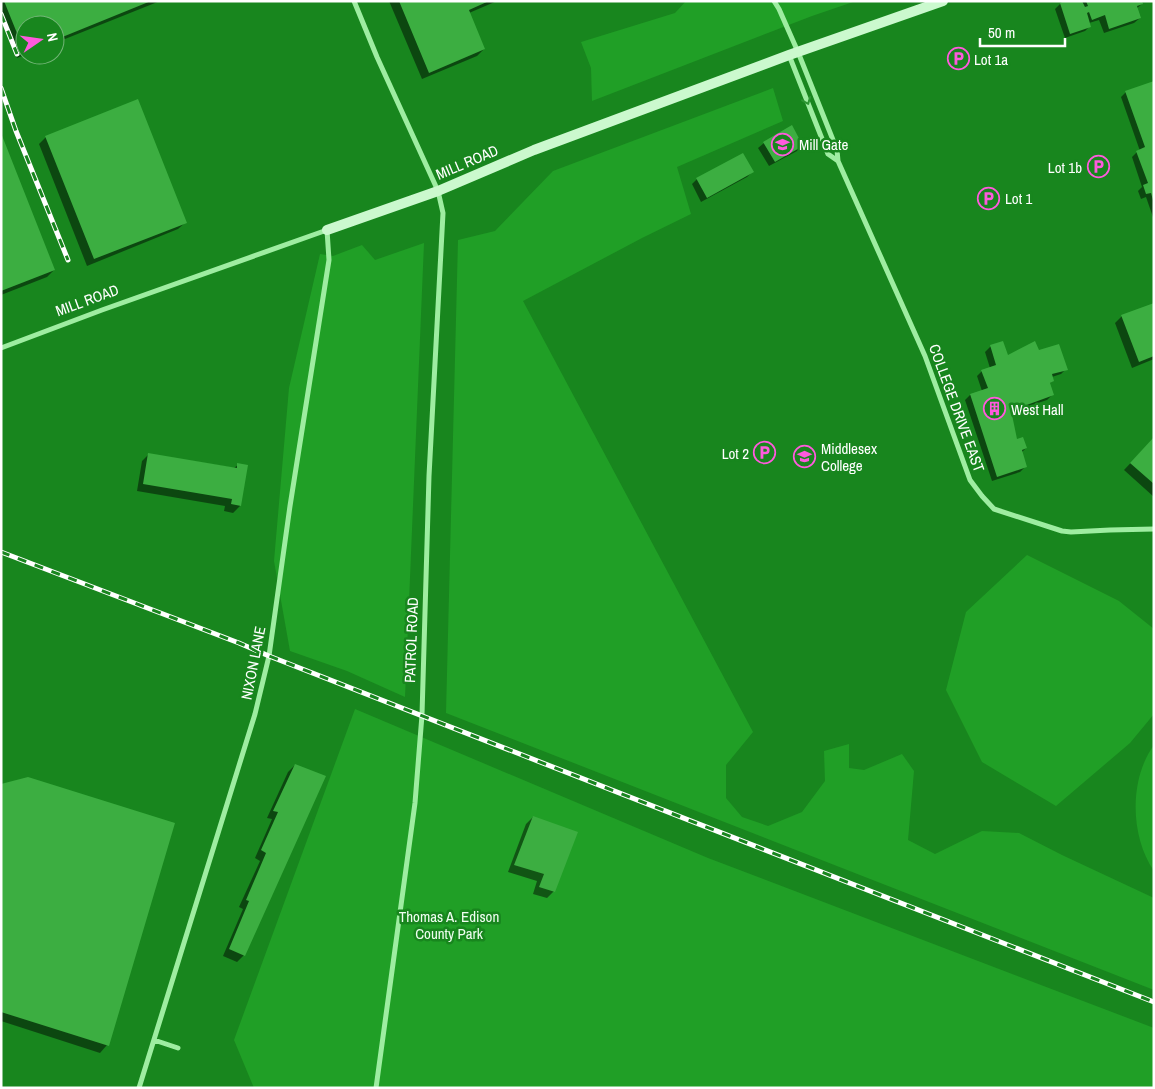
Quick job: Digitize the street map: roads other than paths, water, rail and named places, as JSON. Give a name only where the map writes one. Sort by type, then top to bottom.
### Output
[{"type":"street","name":"PATROL ROAD","points":[[354,1],[376,57],[438,191],[444,213],[429,476],[422,715],[415,803],[376,1088]]},
{"type":"street","points":[[774,1],[779,9],[794,54]]},
{"type":"street","name":"MILL ROAD","points":[[1,348],[438,191],[534,150],[943,1]]},
{"type":"street","name":"COLLEGE DRIVE EAST","points":[[794,54],[828,154],[838,162]]},
{"type":"street","name":"COLLEGE DRIVE EAST","points":[[794,54],[837,150],[838,162],[925,356],[970,480],[982,496],[994,509],[1062,531],[1154,529]]},
{"type":"street","name":"NIXON LANE","points":[[140,1088],[255,714],[269,656],[290,506],[329,260],[327,230]]},
{"type":"street","points":[[154,1040],[178,1048]]},
{"type":"railway","points":[[1,14],[15,49]]},
{"type":"railway","points":[[1,88],[16,131],[68,260]]},
{"type":"railway","points":[[1,552],[239,643],[1154,1002]]},
{"type":"place","name":"Lot 1a","points":[[958,59]]},
{"type":"place","name":"Mill Gate","points":[[783,144]]},
{"type":"place","name":"Lot 1b","points":[[1098,167]]},
{"type":"place","name":"Lot 1","points":[[989,198]]},
{"type":"place","name":"West Hall","points":[[995,409]]},
{"type":"place","name":"Lot 2","points":[[765,453]]},
{"type":"place","name":"Middlesex College","points":[[805,457]]},
{"type":"park label","name":"Thomas A. Edison County Park","points":[[449,924]]}]
